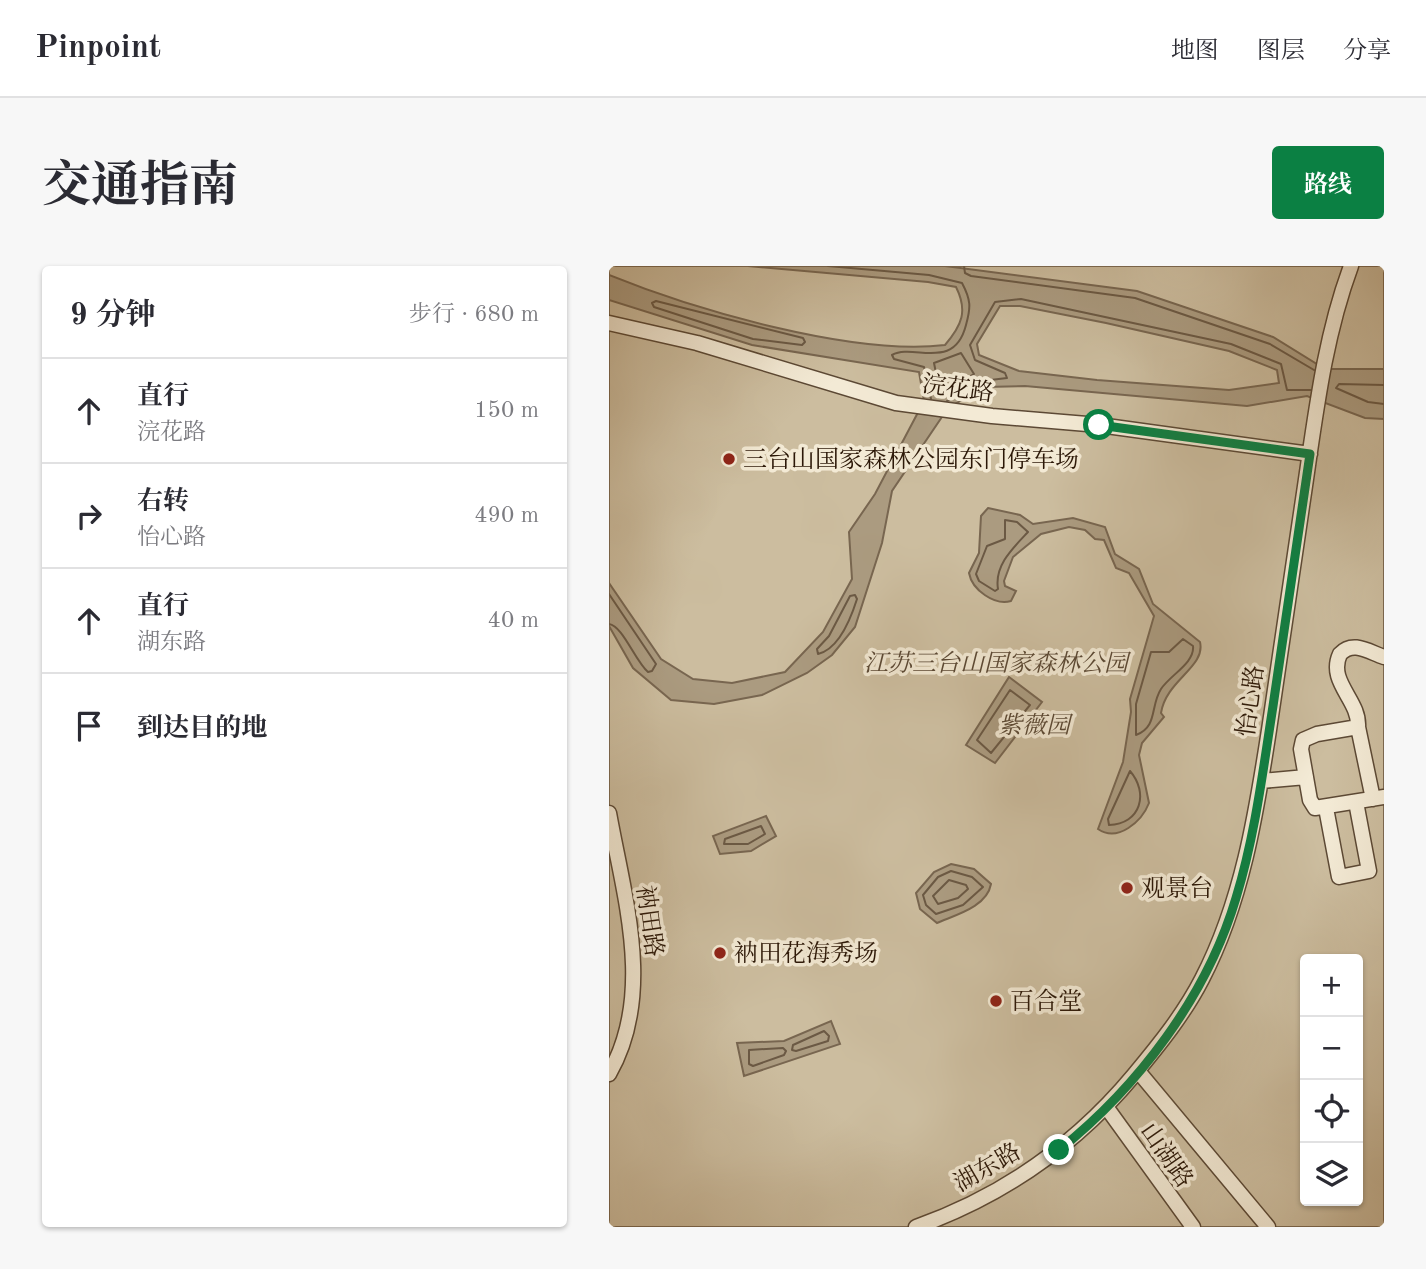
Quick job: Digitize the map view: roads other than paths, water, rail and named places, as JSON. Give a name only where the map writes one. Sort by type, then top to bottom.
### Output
[{"type":"street","name":"怡心路","points":[[1107,1108],[1170,1031],[1202,979],[1236,899],[1262,781],[1316,414],[1334,312],[1351,266]]},
{"type":"street","name":"浣花路","points":[[609,323],[697,343],[896,403],[977,415],[1099,425],[1310,454]]},
{"type":"street","points":[[1358,727],[1317,734],[1303,740],[1301,749],[1312,805],[1319,809],[1379,798],[1358,727],[1358,718],[1337,676],[1338,659],[1349,648],[1361,648],[1384,657]]},
{"type":"street","points":[[1262,781],[1306,776]]},
{"type":"street","points":[[1326,808],[1339,877],[1369,871],[1356,802]]},
{"type":"street","name":"衲田路","points":[[609,813],[635,968],[632,1016],[619,1056],[609,1074]]},
{"type":"street","points":[[1138,1071],[1268,1227]]},
{"type":"street","name":"湖东路","points":[[916,1227],[978,1202],[1007,1185],[1059,1150],[1107,1108]]},
{"type":"street","name":"山湖路","points":[[1107,1108],[1193,1227]]},
{"type":"water","points":[[748,266],[945,266],[1137,291],[1273,337],[1325,369],[1384,369],[1384,419],[1365,418],[1307,396],[1247,406],[1025,386],[985,387],[948,408],[892,491],[882,543],[855,627],[832,655],[807,673],[762,695],[714,704],[671,700],[633,668],[609,626],[609,583],[661,659],[693,679],[732,683],[785,672],[823,632],[852,579],[849,532],[875,494],[924,401],[919,372],[752,345],[609,300],[609,275],[685,302],[775,327],[866,344],[908,347],[945,345],[956,331],[961,318],[962,303],[956,287],[928,282]],"holes":[[[1000,306],[1020,306],[1229,351],[1277,370],[1279,383],[1229,390],[1097,380],[1019,371],[979,355],[977,344]]]},
{"type":"water","points":[[988,508],[1020,515],[1033,524],[1073,518],[1105,527],[1115,554],[1139,569],[1153,604],[1200,642],[1197,659],[1164,702],[1161,713],[1164,717],[1142,743],[1139,755],[1149,803],[1141,817],[1121,832],[1106,833],[1098,829],[1123,762],[1131,712],[1130,699],[1154,616],[1129,573],[1116,568],[1104,540],[1095,539],[1085,530],[1069,527],[1041,534],[1013,557],[1004,581],[1005,586],[1016,591],[1011,601],[991,599],[979,591],[969,573],[979,553],[981,516]]},
{"type":"water","points":[[1009,677],[1042,702],[995,763],[966,745]]},
{"type":"water","points":[[766,816],[776,836],[751,851],[720,854],[713,836]]},
{"type":"water","points":[[951,864],[974,869],[991,884],[988,892],[977,904],[937,923],[920,909],[916,893],[934,872]]},
{"type":"water","points":[[831,1021],[840,1044],[744,1076],[737,1043],[784,1041]]},
{"type":"place","name":"三台山国家森林公园东门停车场","points":[[729,459]]},
{"type":"place","name":"观景台","points":[[1127,888]]},
{"type":"place","name":"衲田花海秀场","points":[[720,953]]},
{"type":"place","name":"百合堂","points":[[996,1001]]},
{"type":"park label","name":"江苏三台山国家森林公园","points":[[996,663]]},
{"type":"park label","name":"紫薇园","points":[[1034,725]]}]
